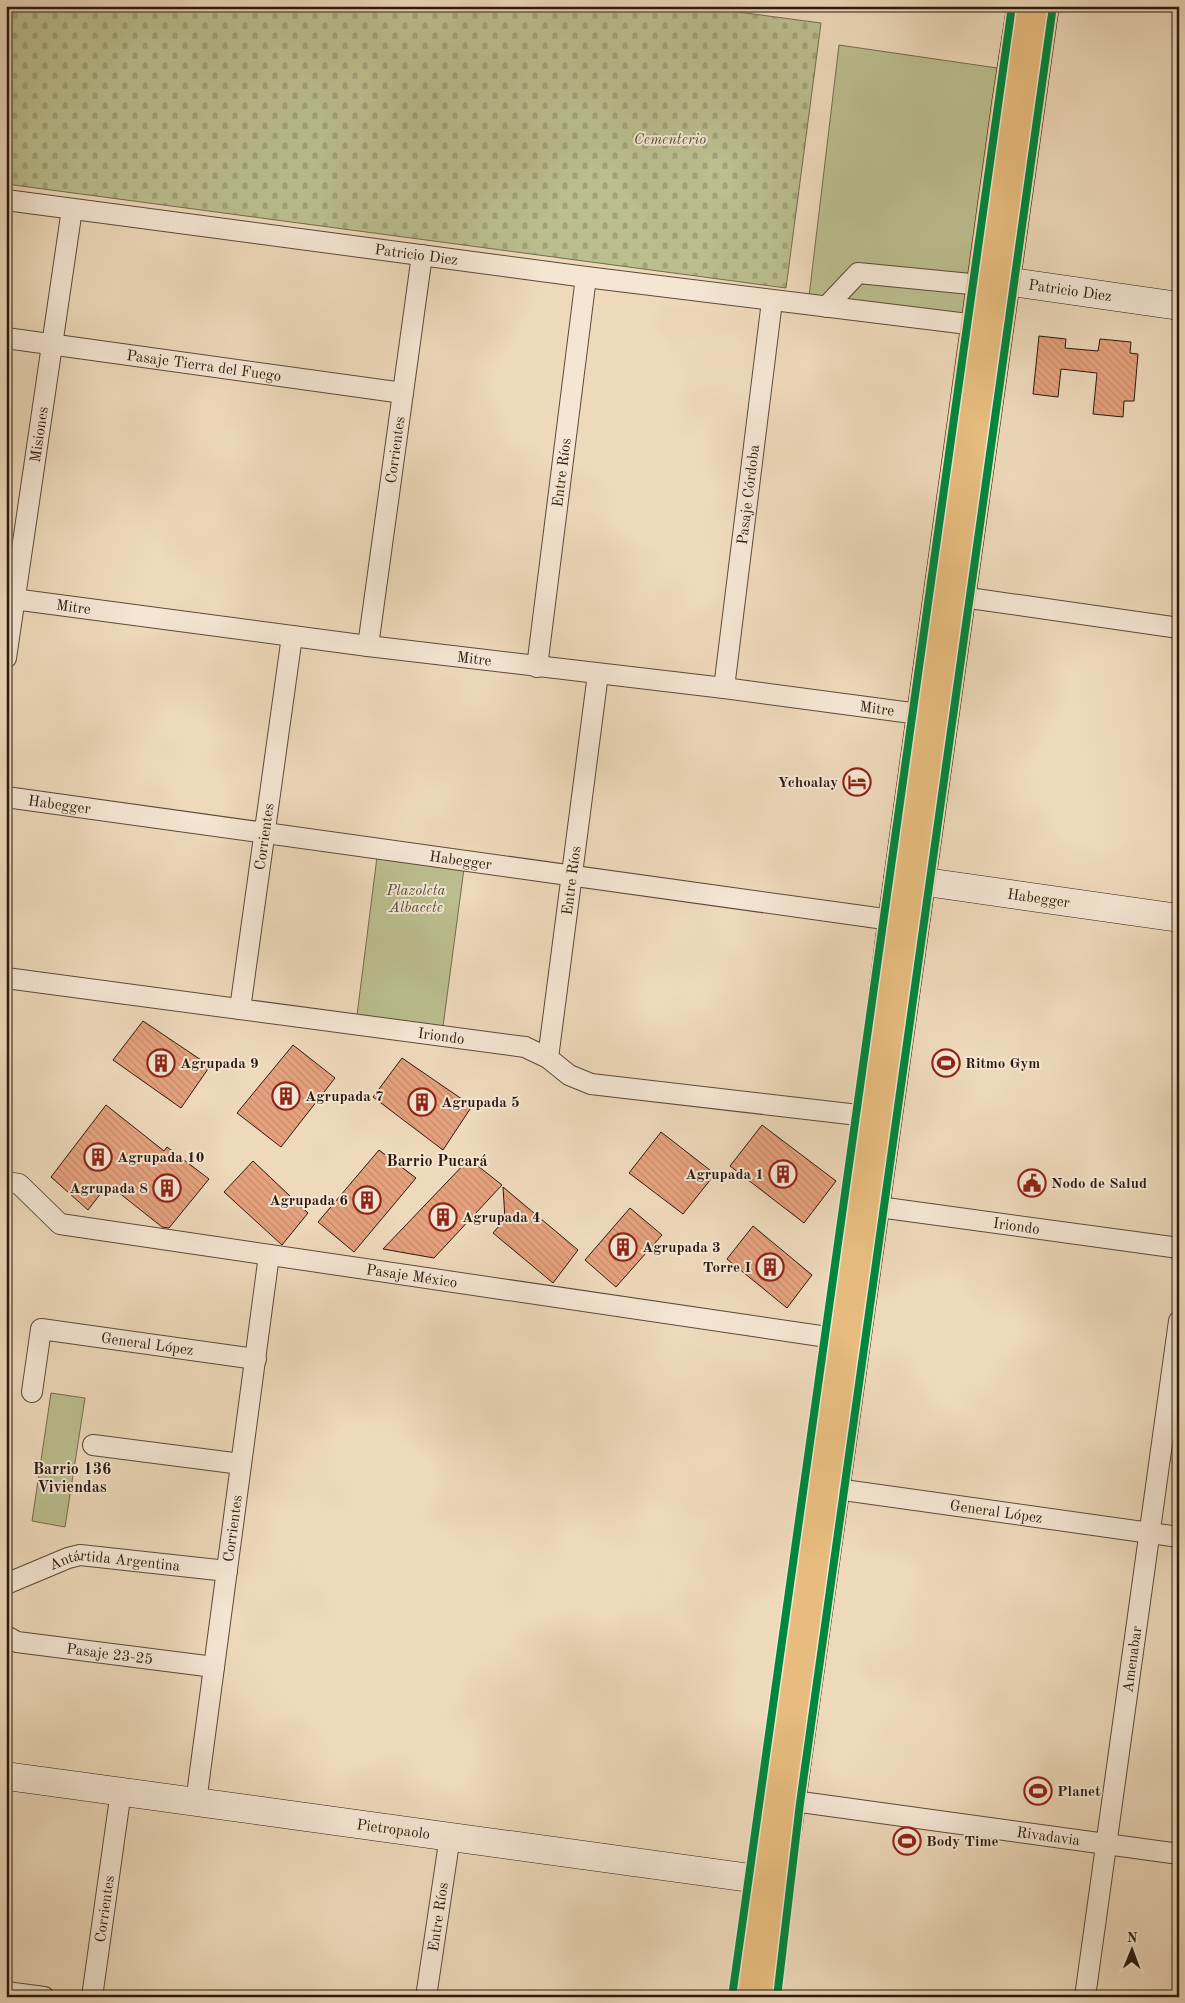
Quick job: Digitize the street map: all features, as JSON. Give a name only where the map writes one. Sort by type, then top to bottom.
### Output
[{"type":"highway","points":[[949,596],[976,326],[993,283],[1006,102],[1021,6]]},
{"type":"highway","points":[[742,1997],[769,1880],[781,1799],[993,283],[1045,6]]},
{"type":"highway","points":[[825,1487],[834,1338],[865,1205],[867,1116],[903,922]]},
{"type":"highway","points":[[764,1997],[769,1880]]},
{"type":"street","name":"Patricio Diez","points":[[6,200],[586,277],[976,326]]},
{"type":"street","name":"Misiones","points":[[6,658],[11,599],[53,345],[72,210]]},
{"type":"street","name":"Corrientes","points":[[368,646],[422,255]]},
{"type":"street","name":"Patricio Diez","points":[[826,307],[858,273],[993,283],[1179,306]]},
{"type":"street","name":"Entre Ríos","points":[[536,667],[586,277]]},
{"type":"street","name":"Pasaje Córdoba","points":[[724,688],[772,301]]},
{"type":"street","name":"Pasaje Tierra del Fuego","points":[[6,338],[403,393]]},
{"type":"street","points":[[949,596],[1179,628]]},
{"type":"street","name":"Mitre","points":[[11,599],[368,646],[724,688],[932,716]]},
{"type":"street","name":"Corrientes","points":[[240,1009],[292,636]]},
{"type":"street","name":"Entre Ríos","points":[[548,1058],[598,674]]},
{"type":"street","name":"Habegger","points":[[6,797],[903,922]]},
{"type":"street","name":"Habegger","points":[[909,880],[1179,918]]},
{"type":"street","name":"Iriondo","points":[[6,978],[525,1047],[548,1058],[569,1075],[591,1084],[867,1116]]},
{"type":"street","name":"Pasaje México","points":[[6,1182],[19,1184],[60,1224],[834,1338]]},
{"type":"street","name":"Iriondo","points":[[865,1205],[1179,1248]]},
{"type":"street","name":"Corrientes","points":[[196,1802],[270,1255]]},
{"type":"street","name":"Amenabar","points":[[1085,1997],[1179,1321]]},
{"type":"street","name":"General López","points":[[32,1392],[41,1330],[256,1359]]},
{"type":"street","points":[[93,1445],[241,1464]]},
{"type":"street","name":"General López","points":[[825,1487],[1179,1538]]},
{"type":"street","name":"Antártida Argentina","points":[[6,1584],[68,1558],[80,1555],[227,1571]]},
{"type":"street","name":"Pasaje 23-25","points":[[6,1636],[17,1642],[214,1668]]},
{"type":"street","name":"Pietropaolo","points":[[6,1776],[450,1836],[748,1879],[769,1880]]},
{"type":"street","name":"Corrientes","points":[[92,1997],[121,1791]]},
{"type":"street","name":"Rivadavia","points":[[781,1799],[1179,1854]]},
{"type":"street","name":"Entre Ríos","points":[[426,1997],[450,1836]]},
{"type":"street","points":[[6,1992],[44,1997]]},
{"type":"green space","name":"Cementerio","points":[[6,6],[693,6],[821,23],[786,288],[6,184]]},
{"type":"green space","points":[[839,45],[1004,69],[968,325],[808,305]]},
{"type":"green space","name":"Plazoleta Albacete","points":[[378,849],[465,861],[442,1034],[356,1023]]},
{"type":"green space","points":[[51,1393],[85,1398],[65,1527],[32,1521]]},
{"type":"building","points":[[1039,336],[1066,339],[1065,348],[1098,351],[1100,339],[1131,342],[1130,353],[1138,354],[1134,401],[1124,401],[1123,417],[1093,414],[1097,373],[1061,369],[1058,397],[1033,394]]},
{"type":"building","name":"Agrupada 9","points":[[143,1021],[210,1066],[181,1108],[113,1060]]},
{"type":"building","name":"Agrupada 7","points":[[293,1045],[335,1078],[281,1147],[237,1113]]},
{"type":"building","name":"Agrupada 5","points":[[402,1058],[472,1106],[443,1150],[373,1097]]},
{"type":"building","points":[[106,1105],[164,1151],[167,1147],[209,1179],[169,1228],[162,1227],[108,1184],[88,1210],[51,1177]]},
{"type":"building","name":"Agrupada 1","points":[[762,1125],[836,1181],[804,1223],[730,1166]]},
{"type":"building","points":[[661,1132],[715,1174],[683,1214],[629,1173]]},
{"type":"building","name":"Agrupada 6","points":[[379,1150],[416,1178],[354,1252],[318,1222]]},
{"type":"building","name":"Agrupada 4","points":[[469,1159],[502,1185],[434,1258],[383,1249]]},
{"type":"building","points":[[253,1161],[308,1213],[282,1245],[224,1192]]},
{"type":"building","points":[[503,1187],[578,1250],[553,1283],[493,1233],[505,1219]]},
{"type":"building","name":"Agrupada 3","points":[[630,1208],[662,1235],[616,1287],[585,1260]]},
{"type":"building","name":"Torre I","points":[[753,1226],[812,1275],[787,1308],[727,1259]]},
{"type":"cycle path","points":[[732,1997],[1012,6]]},
{"type":"cycle path","points":[[777,1997],[800,1803],[1053,6]]},
{"type":"place","name":"Ychoalay","points":[[857,782]]},
{"type":"place","name":"Agrupada 9","points":[[161,1063]]},
{"type":"place","name":"Ritmo Gym","points":[[946,1063]]},
{"type":"place","name":"Agrupada 7","points":[[286,1096]]},
{"type":"place","name":"Agrupada 5","points":[[422,1102]]},
{"type":"place","name":"Agrupada 10","points":[[98,1157]]},
{"type":"place","name":"Agrupada 1","points":[[783,1174]]},
{"type":"place","name":"Nodo de Salud","points":[[1032,1183]]},
{"type":"place","name":"Agrupada 8","points":[[167,1188]]},
{"type":"place","name":"Agrupada 6","points":[[367,1200]]},
{"type":"place","name":"Agrupada 4","points":[[443,1217]]},
{"type":"place","name":"Agrupada 3","points":[[623,1247]]},
{"type":"place","name":"Torre I","points":[[770,1267]]},
{"type":"place","name":"Planet","points":[[1038,1791]]},
{"type":"place","name":"Body Time","points":[[907,1841]]},
{"type":"district","name":"Barrio Pucará","points":[[437,1160]]},
{"type":"district","name":"Barrio 136 Viviendas","points":[[72,1477]]}]
